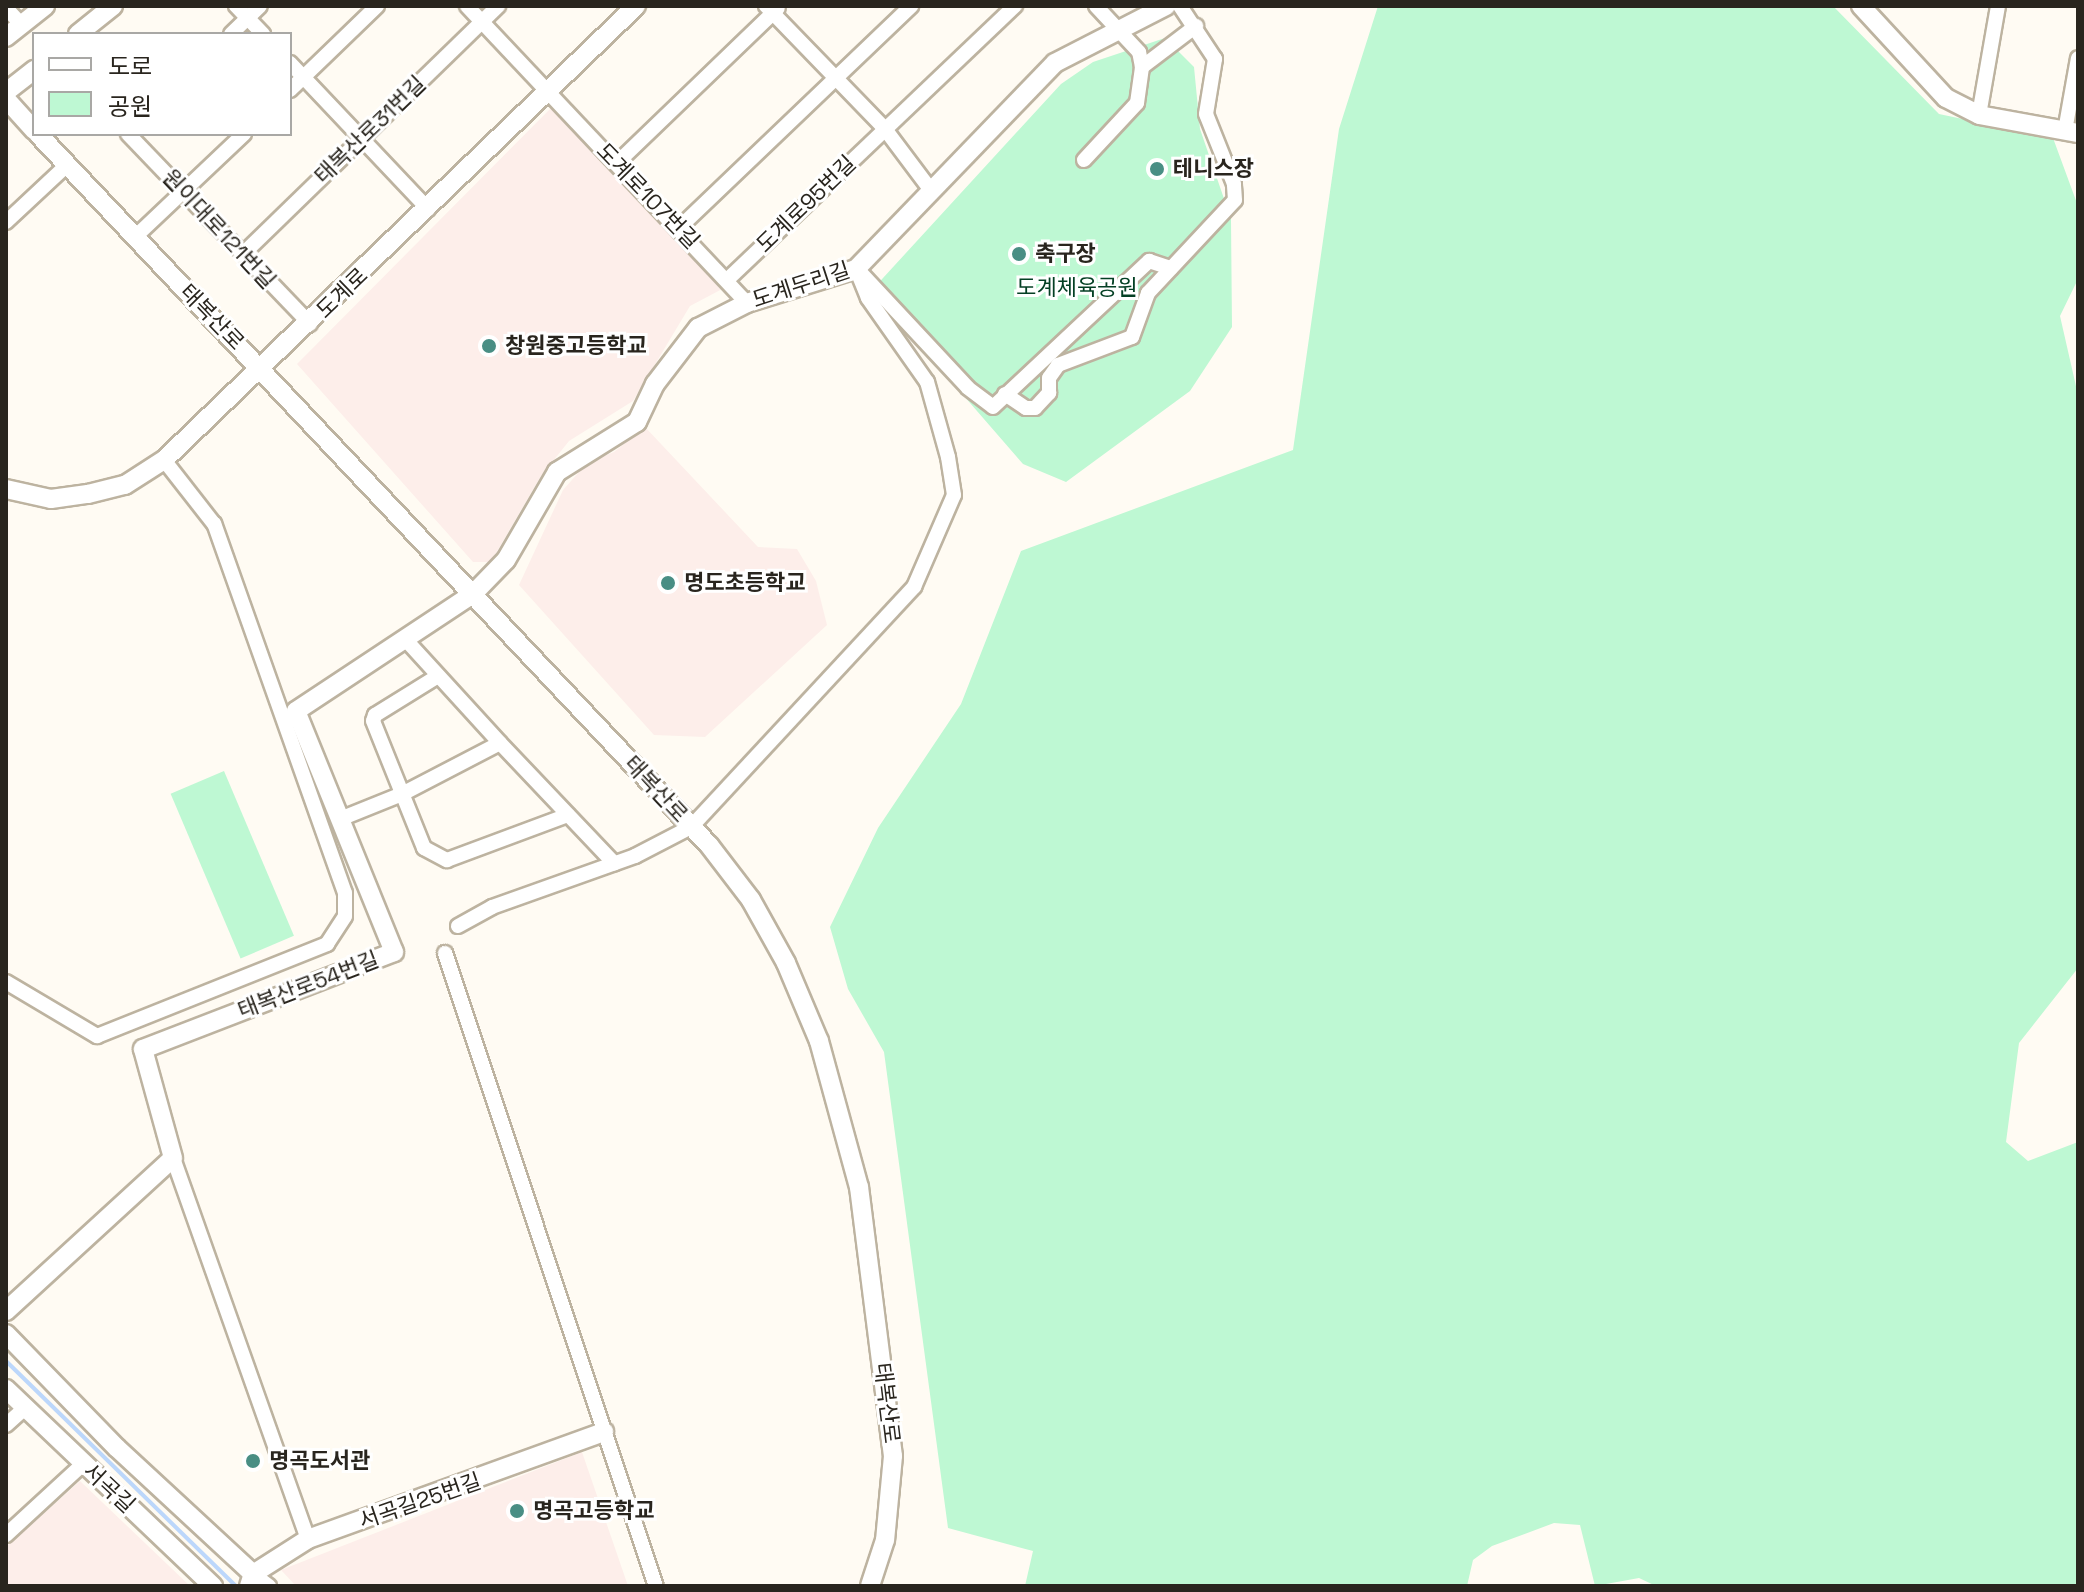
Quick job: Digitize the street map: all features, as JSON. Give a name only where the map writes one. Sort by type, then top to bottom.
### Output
[{"type":"street","points":[[6,37],[45,6]]},
{"type":"street","points":[[80,32],[113,6]]},
{"type":"street","points":[[236,6],[261,32]]},
{"type":"street","points":[[233,32],[260,6]]},
{"type":"street","points":[[292,88],[377,6]]},
{"type":"street","name":"도계로107번길","points":[[467,6],[680,227],[747,303]]},
{"type":"street","name":"태복산로31번길","points":[[243,254],[498,6]]},
{"type":"street","name":"도계로","points":[[6,489],[51,499],[88,494],[125,485],[164,460],[310,324],[636,6]]},
{"type":"street","points":[[680,227],[911,6]]},
{"type":"street","name":"도계로95번길","points":[[727,280],[1015,6]]},
{"type":"street","points":[[1084,160],[1137,103],[1142,67],[1139,52],[1115,31],[1096,6]]},
{"type":"street","name":"도계두리길","points":[[473,594],[506,560],[557,472],[637,422],[655,384],[698,328],[747,303],[856,269],[1055,63],[1166,6]]},
{"type":"street","points":[[1005,394],[1026,408],[1035,408],[1049,393],[1049,378],[1058,365],[1132,337],[1148,293],[1235,200],[1234,184],[1206,114],[1215,59],[1180,6]]},
{"type":"street","points":[[1861,6],[1876,13],[1946,98],[1979,115],[2072,132],[2078,58]]},
{"type":"street","points":[[1979,115],[1998,6]]},
{"type":"street","points":[[6,8],[21,24]]},
{"type":"street","points":[[617,163],[773,8],[885,129],[930,189]]},
{"type":"street","points":[[1142,67],[1196,26]]},
{"type":"street","points":[[292,65],[428,209]]},
{"type":"street","points":[[6,92],[32,72]]},
{"type":"street","name":"태복산로","points":[[6,99],[32,128]]},
{"type":"street","name":"태복산로","points":[[40,136],[691,827],[751,900],[786,963],[819,1041],[846,1129],[859,1187],[893,1456],[885,1540],[870,1586]]},
{"type":"street","name":"원이대로121번길","points":[[131,136],[310,324]]},
{"type":"street","points":[[135,237],[242,136]]},
{"type":"street","points":[[6,222],[67,165]]},
{"type":"street","points":[[856,269],[968,388],[993,407],[1149,261],[1171,268]]},
{"type":"street","points":[[458,926],[492,907],[614,863],[691,827],[914,587],[954,495],[927,382],[868,298],[856,269]]},
{"type":"street","points":[[6,982],[97,1036],[327,944],[345,916],[345,893],[214,524],[164,460]]},
{"type":"street","name":"태복산로54번길","points":[[173,1158],[143,1049],[394,952],[296,711],[473,594]]},
{"type":"street","points":[[405,639],[614,863]]},
{"type":"street","points":[[438,676],[375,715],[424,848],[447,860],[568,815]]},
{"type":"street","points":[[340,819],[402,794],[500,743]]},
{"type":"street","points":[[445,953],[656,1586]]},
{"type":"street","points":[[6,1311],[173,1158],[308,1539]]},
{"type":"street","points":[[6,1334],[251,1580],[269,1586]]},
{"type":"street","name":"서곡길","points":[[6,1389],[213,1586]]},
{"type":"street","points":[[6,1425],[25,1408]]},
{"type":"street","name":"서곡길25번길","points":[[251,1580],[308,1539],[604,1432]]},
{"type":"street","points":[[6,1535],[83,1464]]},
{"type":"shaded area","name":"창원중고등학교","points":[[552,107],[726,287],[690,306],[633,401],[569,441],[541,476],[491,562],[473,562],[297,364]]},
{"type":"shaded area","name":"명도초등학교","points":[[645,427],[758,547],[797,549],[816,581],[827,625],[705,737],[654,735],[519,585],[563,490],[587,463],[614,452]]},
{"type":"shaded area","name":"명곡고등학교","points":[[582,1452],[628,1586],[296,1586],[281,1570]]},
{"type":"shaded area","points":[[80,1481],[190,1586],[6,1586],[6,1547]]},
{"type":"green space","points":[[1378,6],[1833,6],[1939,114],[2053,138],[2078,206],[2078,279],[2060,316],[2078,395],[2078,968],[2019,1043],[2006,1142],[2028,1161],[2078,1142],[2078,1586],[1656,1586],[1639,1578],[1595,1586],[1580,1525],[1554,1523],[1492,1546],[1473,1560],[1467,1586],[1025,1586],[1033,1551],[948,1528],[884,1052],[848,989],[830,927],[878,828],[961,704],[1021,551],[1293,450],[1339,129]]},
{"type":"green space","name":"도계체육공원","points":[[1165,38],[1194,67],[1200,129],[1231,219],[1232,327],[1190,391],[1066,482],[1023,464],[872,290],[1061,84],[1093,62]]},
{"type":"green space","points":[[224,771],[294,936],[241,958],[171,794]]},
{"type":"waterway","points":[[6,1361],[236,1586]]},
{"type":"place","name":"테니스장","points":[[1157,169]]},
{"type":"place","name":"축구장","points":[[1019,254]]},
{"type":"place","name":"창원중고등학교","points":[[489,346]]},
{"type":"place","name":"명도초등학교","points":[[668,583]]},
{"type":"place","name":"명곡도서관","points":[[253,1461]]},
{"type":"place","name":"명곡고등학교","points":[[517,1511]]}]
